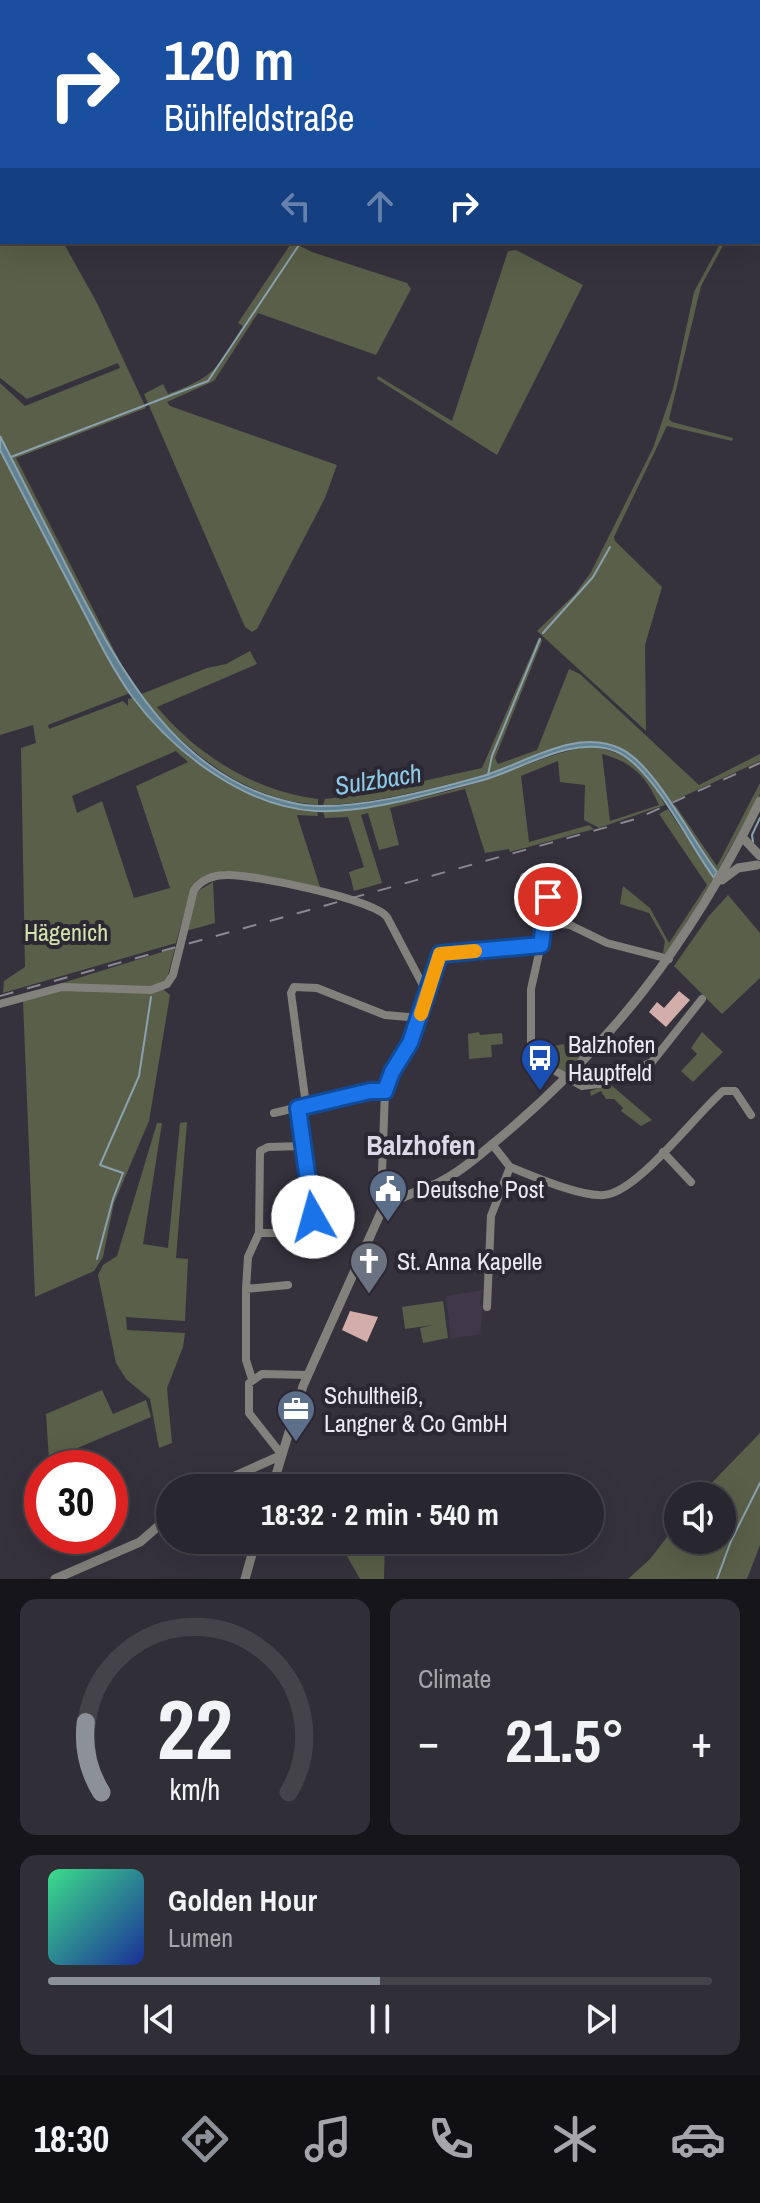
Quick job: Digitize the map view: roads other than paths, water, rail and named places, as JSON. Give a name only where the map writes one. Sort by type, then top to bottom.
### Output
[{"type":"street","points":[[255,1467],[277,1472],[308,1375],[384,1209],[395,1201],[445,1180],[492,1144],[567,1077],[632,1008],[669,959],[725,874],[760,801]]},
{"type":"street","points":[[742,837],[759,862]]},
{"type":"street","points":[[735,850],[759,862]]},
{"type":"street","points":[[725,874],[759,862]]},
{"type":"street","points":[[0,1004],[62,987],[151,990],[164,986],[173,975],[194,890],[208,878],[227,875],[347,897],[377,907],[385,914],[427,988]]},
{"type":"street","points":[[524,877],[548,892],[546,922],[531,989],[531,1055],[588,1087],[647,1066],[702,999]]},
{"type":"street","points":[[546,922],[570,925],[607,943],[669,959]]},
{"type":"street","points":[[384,1209],[381,1200],[385,1091],[420,1018],[427,988],[443,952],[541,945]]},
{"type":"street","points":[[259,1233],[296,1233],[311,1220],[291,993],[294,987],[317,988],[385,1015],[420,1018]]},
{"type":"street","points":[[492,1144],[510,1167],[590,1194],[606,1195],[628,1186],[727,1089],[737,1093],[751,1115]]},
{"type":"street","points":[[274,1113],[370,1091],[385,1091]]},
{"type":"street","points":[[282,1455],[249,1413],[248,1393],[252,1379],[246,1360],[248,1257],[259,1233],[260,1151],[268,1147],[304,1146]]},
{"type":"street","points":[[663,1152],[691,1182]]},
{"type":"street","points":[[487,1307],[491,1216],[510,1167]]},
{"type":"street","points":[[246,1289],[288,1285]]},
{"type":"street","points":[[252,1379],[270,1374],[308,1375]]},
{"type":"street","points":[[239,1474],[282,1455]]},
{"type":"street","points":[[55,1579],[111,1556],[147,1538],[156,1529]]},
{"type":"street","points":[[245,1579],[252,1554]]},
{"type":"water","points":[[0,436],[109,646],[132,682],[157,716],[186,746],[218,772],[256,791],[298,804],[341,805],[390,799],[463,782],[569,744],[604,743],[621,749],[647,770],[717,872],[714,878],[669,807],[642,772],[615,751],[598,747],[563,751],[492,777],[417,797],[336,811],[289,807],[262,799],[212,772],[167,736],[123,683],[0,450]]},
{"type":"waterway","points":[[11,457],[208,381],[300,244]]},
{"type":"waterway","points":[[543,633],[593,577],[610,547]]},
{"type":"waterway","points":[[488,775],[492,756],[540,639]]},
{"type":"waterway","points":[[753,842],[752,835],[760,818]]},
{"type":"waterway","points":[[97,1259],[123,1173],[100,1165],[139,1076],[151,997]]},
{"type":"waterway","points":[[717,1579],[731,1541],[760,1483]]},
{"type":"railway","points":[[0,996],[636,819],[760,763]]},
{"type":"place","name":"Balzhofen Hauptfeld","points":[[540,1092]]},
{"type":"place","name":"Deutsche Post","points":[[388,1223]]},
{"type":"place","name":"St. Anna Kapelle","points":[[369,1295]]},
{"type":"place","name":"Schultheiß, Langner & Co GmbH","points":[[296,1443]]},
{"type":"district","name":"Balzhofen","points":[[421,1145]]},
{"type":"water label","name":"Sulzbach","points":[[378,779]]},
{"type":"park label","name":"Hägenich","points":[[66,932]]}]
